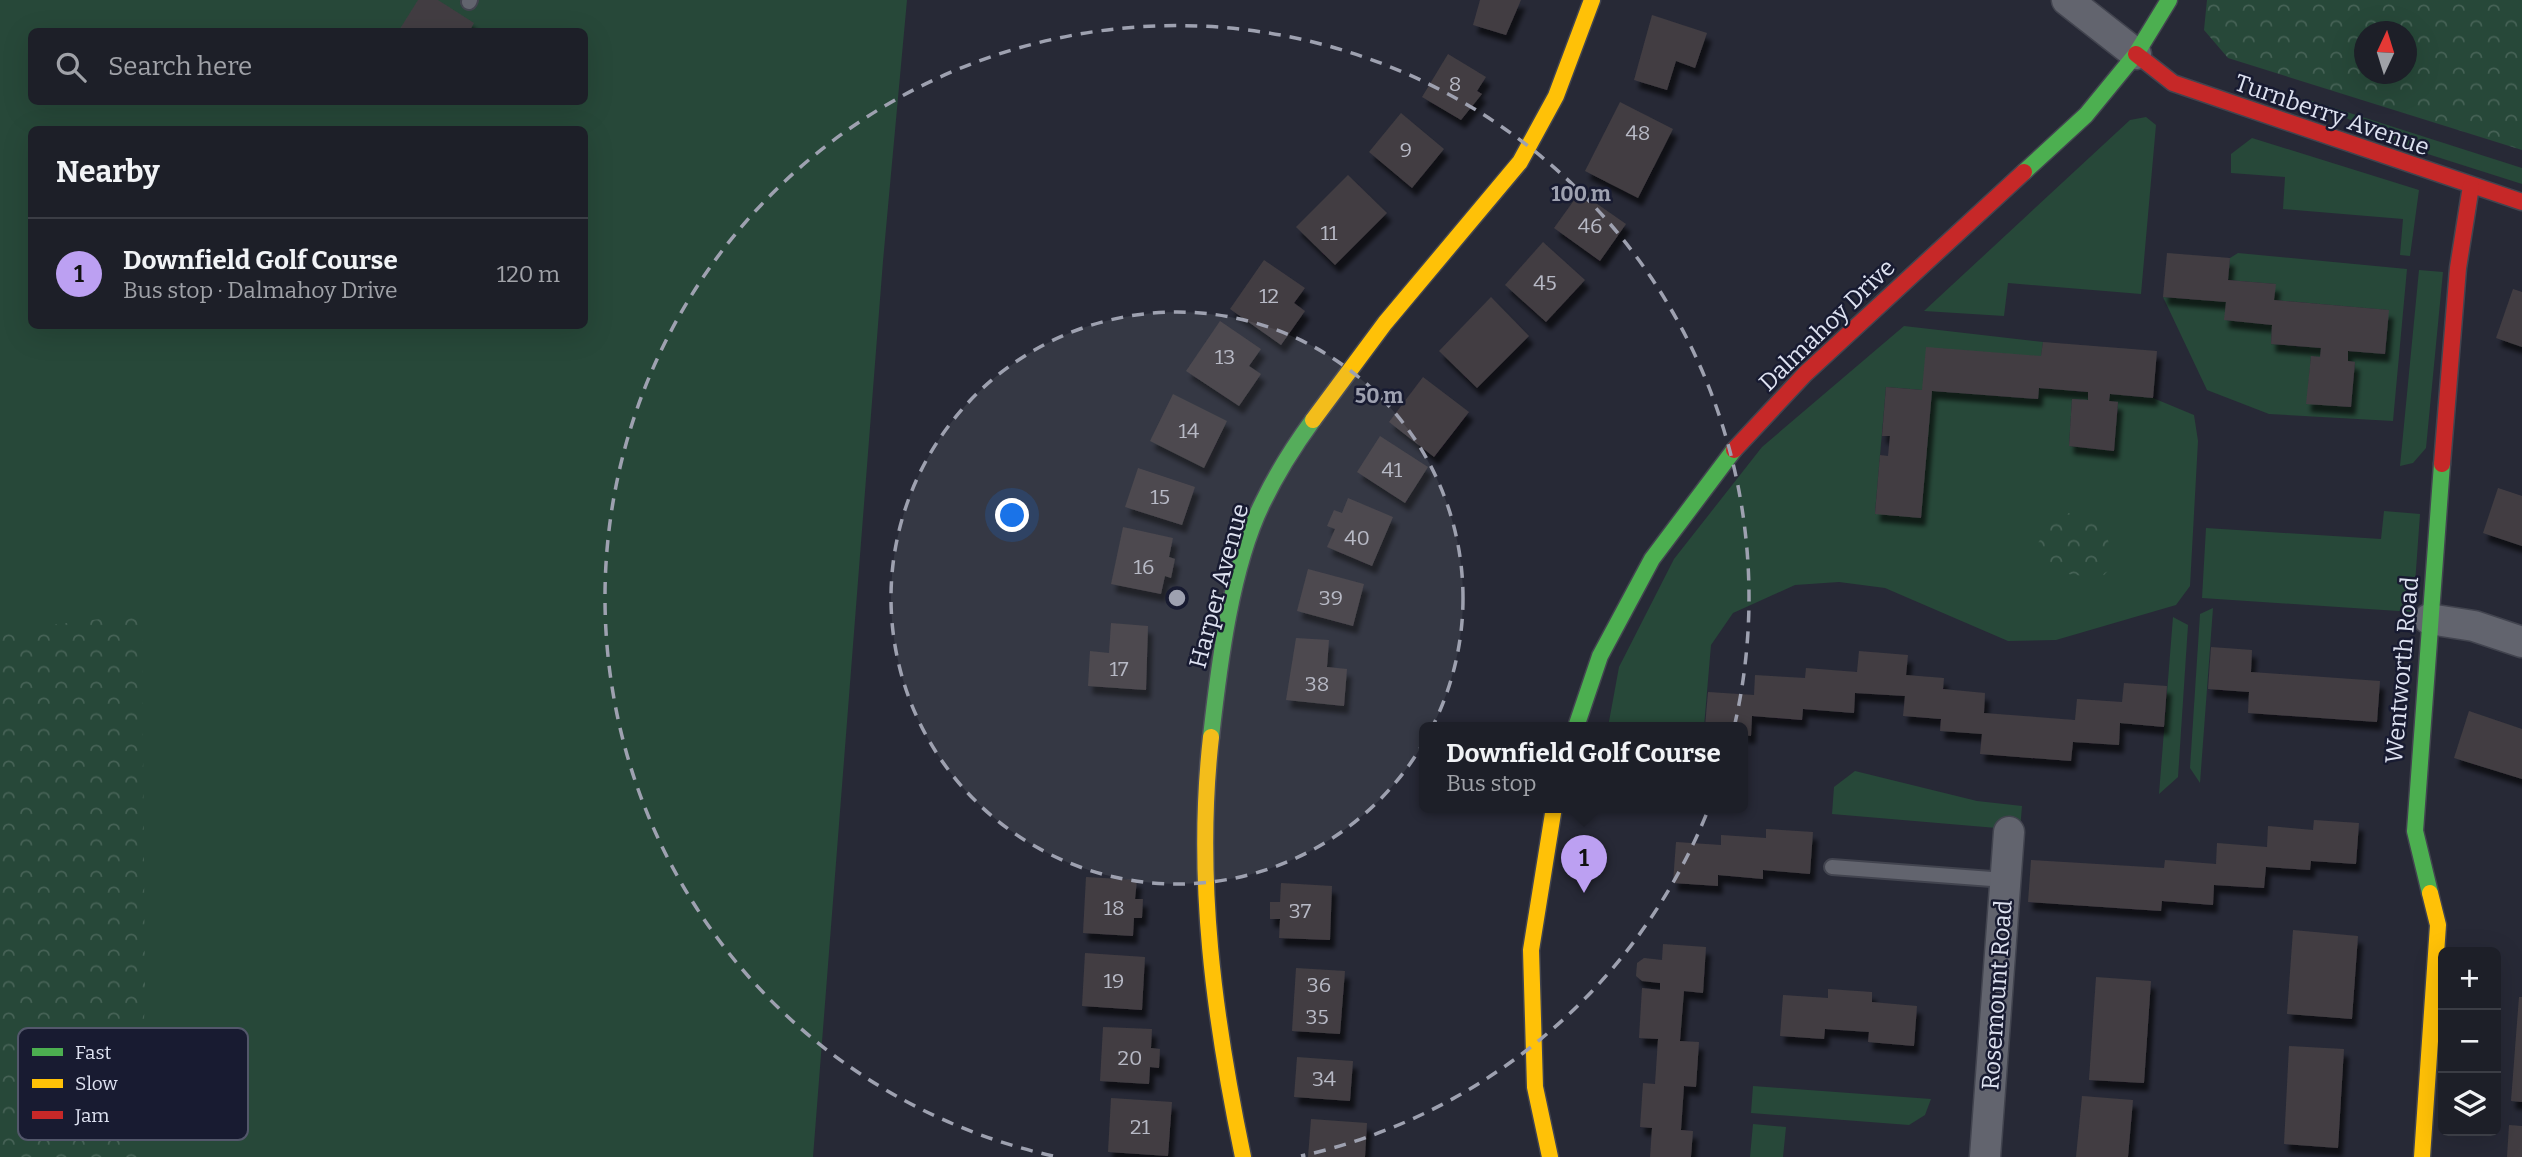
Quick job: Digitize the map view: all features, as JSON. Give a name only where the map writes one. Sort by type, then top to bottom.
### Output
[{"type":"street","name":"Harper Avenue","points":[[1243,1157],[1224,1073],[1210,974],[1202,866],[1214,698],[1236,589],[1261,505],[1292,450],[1371,341],[1506,182],[1547,117],[1571,65],[1592,0]]},
{"type":"street","points":[[2067,0],[2136,54]]},
{"type":"street","name":"Dalmahoy Drive","points":[[1578,722],[1600,656],[1651,559],[1720,465],[1805,374],[2086,115],[2136,54],[2169,0]]},
{"type":"street","name":"Turnberry Avenue","points":[[2136,54],[2173,83],[2522,202]]},
{"type":"street","name":"Wentworth Road","points":[[2422,1157],[2438,925],[2416,831],[2429,619],[2458,268],[2471,186]]},
{"type":"street","points":[[2429,619],[2474,626],[2522,642]]},
{"type":"street","points":[[1550,1157],[1535,1087],[1531,950],[1553,813]]},
{"type":"street","name":"Rosemount Road","points":[[1985,1157],[2008,832]]},
{"type":"lane","points":[[1832,867],[2005,880]]},
{"type":"green space","points":[[0,0],[907,0],[883,261],[813,1157],[0,1157]]},
{"type":"green space","points":[[2207,0],[2522,0],[2522,150],[2228,58],[2204,30]]},
{"type":"green space","points":[[2303,98],[2522,168],[2522,184],[2415,150]]},
{"type":"green space","points":[[2146,117],[2156,125],[2141,294],[2008,283],[2004,316],[1924,311],[2130,120]]},
{"type":"green space","points":[[2252,138],[2419,190],[2410,256],[2400,255],[2403,219],[2283,209],[2285,177],[2231,173],[2231,154]]},
{"type":"green space","points":[[2238,253],[2407,269],[2393,421],[2269,414],[2207,390],[2163,297],[2226,302],[2225,320],[2272,325],[2271,344],[2321,348],[2320,357],[2311,356],[2307,403],[2351,407],[2355,362],[2348,361],[2348,351],[2385,354],[2388,310],[2274,300],[2275,284],[2228,280],[2230,258]]},
{"type":"green space","points":[[2419,270],[2443,272],[2426,448],[2413,463],[2400,466]]},
{"type":"green space","points":[[1904,326],[2043,342],[2041,356],[1922,390],[1886,387],[1875,513],[1932,391],[2038,399],[2039,388],[2088,392],[2088,400],[2072,399],[2069,446],[2114,451],[2118,402],[2109,401],[2110,394],[2153,398],[2194,415],[2198,441],[2190,586],[2176,605],[2056,640],[2008,641],[1885,588],[1839,582],[1795,585],[1733,613],[1711,645],[1704,722],[1609,722],[1619,667],[1674,559],[1762,447]]},
{"type":"green space","points":[[2384,511],[2420,514],[2413,612],[2202,598],[2206,528],[2381,539]]},
{"type":"green space","points":[[2069,513],[2104,527],[2115,563],[2104,575],[2062,573],[2043,565],[2037,558],[2033,549],[2057,518]]},
{"type":"green space","points":[[2213,608],[2200,783],[2190,768],[2200,614]]},
{"type":"green space","points":[[142,614],[144,1028],[18,1028],[18,1140],[141,1140],[140,1157],[0,1157],[0,631]]},
{"type":"green space","points":[[2173,617],[2188,625],[2178,777],[2159,794]]},
{"type":"green space","points":[[1855,771],[1977,801],[2022,806],[2020,830],[1832,814],[1834,787]]},
{"type":"green space","points":[[1753,1086],[1931,1099],[1925,1115],[1909,1125],[1751,1113]]},
{"type":"green space","points":[[1753,1124],[1786,1127],[1783,1157],[1750,1157]]},
{"type":"building","points":[[418,0],[438,0],[474,23],[471,28],[400,28]]},
{"type":"building","points":[[1480,0],[1521,0],[1506,35],[1473,25]]},
{"type":"building","points":[[1652,15],[1707,33],[1695,68],[1676,61],[1667,90],[1634,80]]},
{"type":"building","points":[[1448,54],[1486,77],[1477,91],[1482,94],[1461,120],[1422,97]]},
{"type":"building","points":[[1620,102],[1673,129],[1638,198],[1585,171]]},
{"type":"building","points":[[1401,113],[1444,149],[1412,188],[1369,152]]},
{"type":"building","points":[[1348,175],[1387,213],[1335,265],[1296,227]]},
{"type":"building","points":[[1580,192],[1626,224],[1600,261],[1554,228]]},
{"type":"building","points":[[1543,242],[1585,280],[1546,322],[1505,285]]},
{"type":"building","points":[[2167,253],[2230,258],[2228,280],[2276,284],[2274,300],[2389,310],[2385,354],[2348,351],[2348,361],[2355,362],[2351,407],[2306,404],[2311,356],[2320,357],[2321,348],[2271,344],[2272,325],[2224,320],[2226,302],[2163,297]]},
{"type":"building","points":[[1264,260],[1305,288],[1294,303],[1305,311],[1281,345],[1230,309]]},
{"type":"building","points":[[2513,289],[2522,292],[2522,347],[2496,338]]},
{"type":"building","points":[[1491,297],[1529,336],[1477,388],[1439,351]]},
{"type":"building","points":[[1220,321],[1261,349],[1249,366],[1261,374],[1239,406],[1186,371]]},
{"type":"building","points":[[2043,342],[2157,351],[2153,398],[2110,394],[2109,401],[2118,402],[2114,451],[2069,446],[2072,399],[2088,400],[2088,392],[2039,388],[2038,399],[1932,391],[1921,518],[1875,514],[1880,455],[1888,456],[1890,436],[1882,436],[1886,387],[1922,390],[1926,347],[2041,356]]},
{"type":"building","points":[[1423,377],[1469,412],[1434,457],[1389,422]]},
{"type":"building","points":[[1173,394],[1227,421],[1204,468],[1150,441]]},
{"type":"building","points":[[1380,436],[1428,467],[1405,503],[1357,472]]},
{"type":"building","points":[[1138,468],[1195,487],[1182,525],[1125,507]]},
{"type":"building","points":[[2498,488],[2522,496],[2522,546],[2483,533]]},
{"type":"building","points":[[1348,498],[1393,517],[1372,566],[1327,547],[1335,529],[1327,526],[1334,510],[1342,513]]},
{"type":"building","points":[[1123,527],[1173,538],[1169,557],[1175,559],[1171,578],[1165,576],[1161,594],[1111,584]]},
{"type":"building","points":[[1308,569],[1364,584],[1353,626],[1297,611]]},
{"type":"building","points":[[1111,623],[1148,626],[1146,690],[1088,686],[1090,651],[1109,653]]},
{"type":"building","points":[[1296,638],[1329,640],[1327,667],[1347,669],[1344,706],[1286,700]]},
{"type":"building","points":[[2211,647],[2252,650],[2251,672],[2380,681],[2377,722],[2248,713],[2249,692],[2208,689]]},
{"type":"building","points":[[1859,651],[1908,655],[1906,675],[1944,678],[1943,689],[1985,693],[1984,713],[2075,720],[2077,699],[2122,702],[2124,683],[2167,686],[2164,727],[2120,723],[2119,745],[2073,742],[2071,761],[1980,754],[1982,734],[1940,731],[1941,719],[1903,716],[1905,696],[1855,693],[1854,713],[1803,709],[1802,720],[1752,716],[1751,736],[1748,736],[1748,722],[1705,722],[1708,692],[1754,695],[1755,675],[1805,678],[1806,668],[1857,672]]},
{"type":"building","points":[[2469,711],[2522,729],[2522,779],[2454,758]]},
{"type":"building","points":[[2314,820],[2359,823],[2356,864],[2311,861],[2310,870],[2266,867],[2264,888],[2214,885],[2213,905],[2162,901],[2161,911],[2028,902],[2031,860],[2164,868],[2165,860],[2216,864],[2217,843],[2267,847],[2268,826],[2313,830]]},
{"type":"building","points":[[1766,829],[1813,832],[1810,874],[1763,870],[1763,879],[1718,875],[1718,886],[1673,883],[1676,842],[1721,845],[1721,835],[1766,838]]},
{"type":"building","points":[[1086,877],[1137,880],[1135,899],[1143,899],[1142,918],[1134,918],[1133,936],[1083,933]]},
{"type":"building","points":[[1281,883],[1332,886],[1330,940],[1279,938],[1280,919],[1270,919],[1270,902],[1280,902]]},
{"type":"building","points":[[2293,930],[2358,936],[2352,1019],[2287,1014]]},
{"type":"building","points":[[1663,944],[1706,947],[1703,993],[1684,991],[1680,1041],[1699,1042],[1696,1087],[1684,1086],[1681,1130],[1693,1131],[1691,1157],[1650,1157],[1652,1128],[1640,1127],[1643,1083],[1655,1084],[1658,1039],[1639,1038],[1642,988],[1660,990],[1660,983],[1642,981],[1636,976],[1637,963],[1644,958],[1662,960]]},
{"type":"building","points":[[1085,953],[1145,957],[1142,1010],[1082,1006]]},
{"type":"building","points":[[1296,968],[1345,971],[1340,1034],[1292,1031]]},
{"type":"building","points":[[2096,977],[2151,981],[2144,1083],[2089,1080]]},
{"type":"building","points":[[1828,989],[1872,992],[1872,1002],[1917,1006],[1914,1046],[1868,1042],[1869,1032],[1825,1029],[1824,1039],[1780,1036],[1783,995],[1828,998]]},
{"type":"building","points":[[2519,997],[2522,997],[2522,1102],[2511,1101]]},
{"type":"building","points":[[1103,1027],[1152,1029],[1151,1048],[1160,1049],[1159,1068],[1150,1067],[1149,1084],[1100,1081]]},
{"type":"building","points":[[2289,1046],[2344,1049],[2338,1148],[2284,1144]]},
{"type":"building","points":[[1297,1057],[1353,1061],[1350,1101],[1294,1097]]},
{"type":"building","points":[[2082,1096],[2133,1100],[2128,1157],[2076,1157]]},
{"type":"building","points":[[1111,1098],[1172,1102],[1168,1156],[1108,1152]]},
{"type":"building","points":[[1311,1119],[1367,1123],[1365,1157],[1308,1157]]},
{"type":"building","points":[[2509,1125],[2522,1126],[2522,1157],[2507,1157]]},
{"type":"traffic: fast","points":[[2024,172],[2086,115],[2136,54],[2169,0]]},
{"type":"traffic: fast","points":[[1211,737],[1228,616],[1242,556],[1268,491],[1313,420]]},
{"type":"traffic: fast","points":[[1578,722],[1600,656],[1652,559],[1734,450]]},
{"type":"traffic: fast","points":[[2430,893],[2415,831],[2442,464]]},
{"type":"traffic: slow","points":[[1313,420],[1385,323],[1520,162],[1556,96],[1592,0]]},
{"type":"traffic: slow","points":[[1211,737],[1205,843],[1206,896],[1216,1000],[1243,1157]]},
{"type":"traffic: slow","points":[[1550,1157],[1535,1087],[1531,950],[1553,813]]},
{"type":"traffic: slow","points":[[2422,1157],[2438,925],[2430,893]]},
{"type":"traffic: jam","points":[[2136,54],[2173,83],[2522,202]]},
{"type":"traffic: jam","points":[[1734,450],[1805,374],[2024,172]]},
{"type":"traffic: jam","points":[[2442,464],[2458,268],[2471,186]]},
{"type":"place","name":"Downfield Golf Course","points":[[1584,893]]}]
